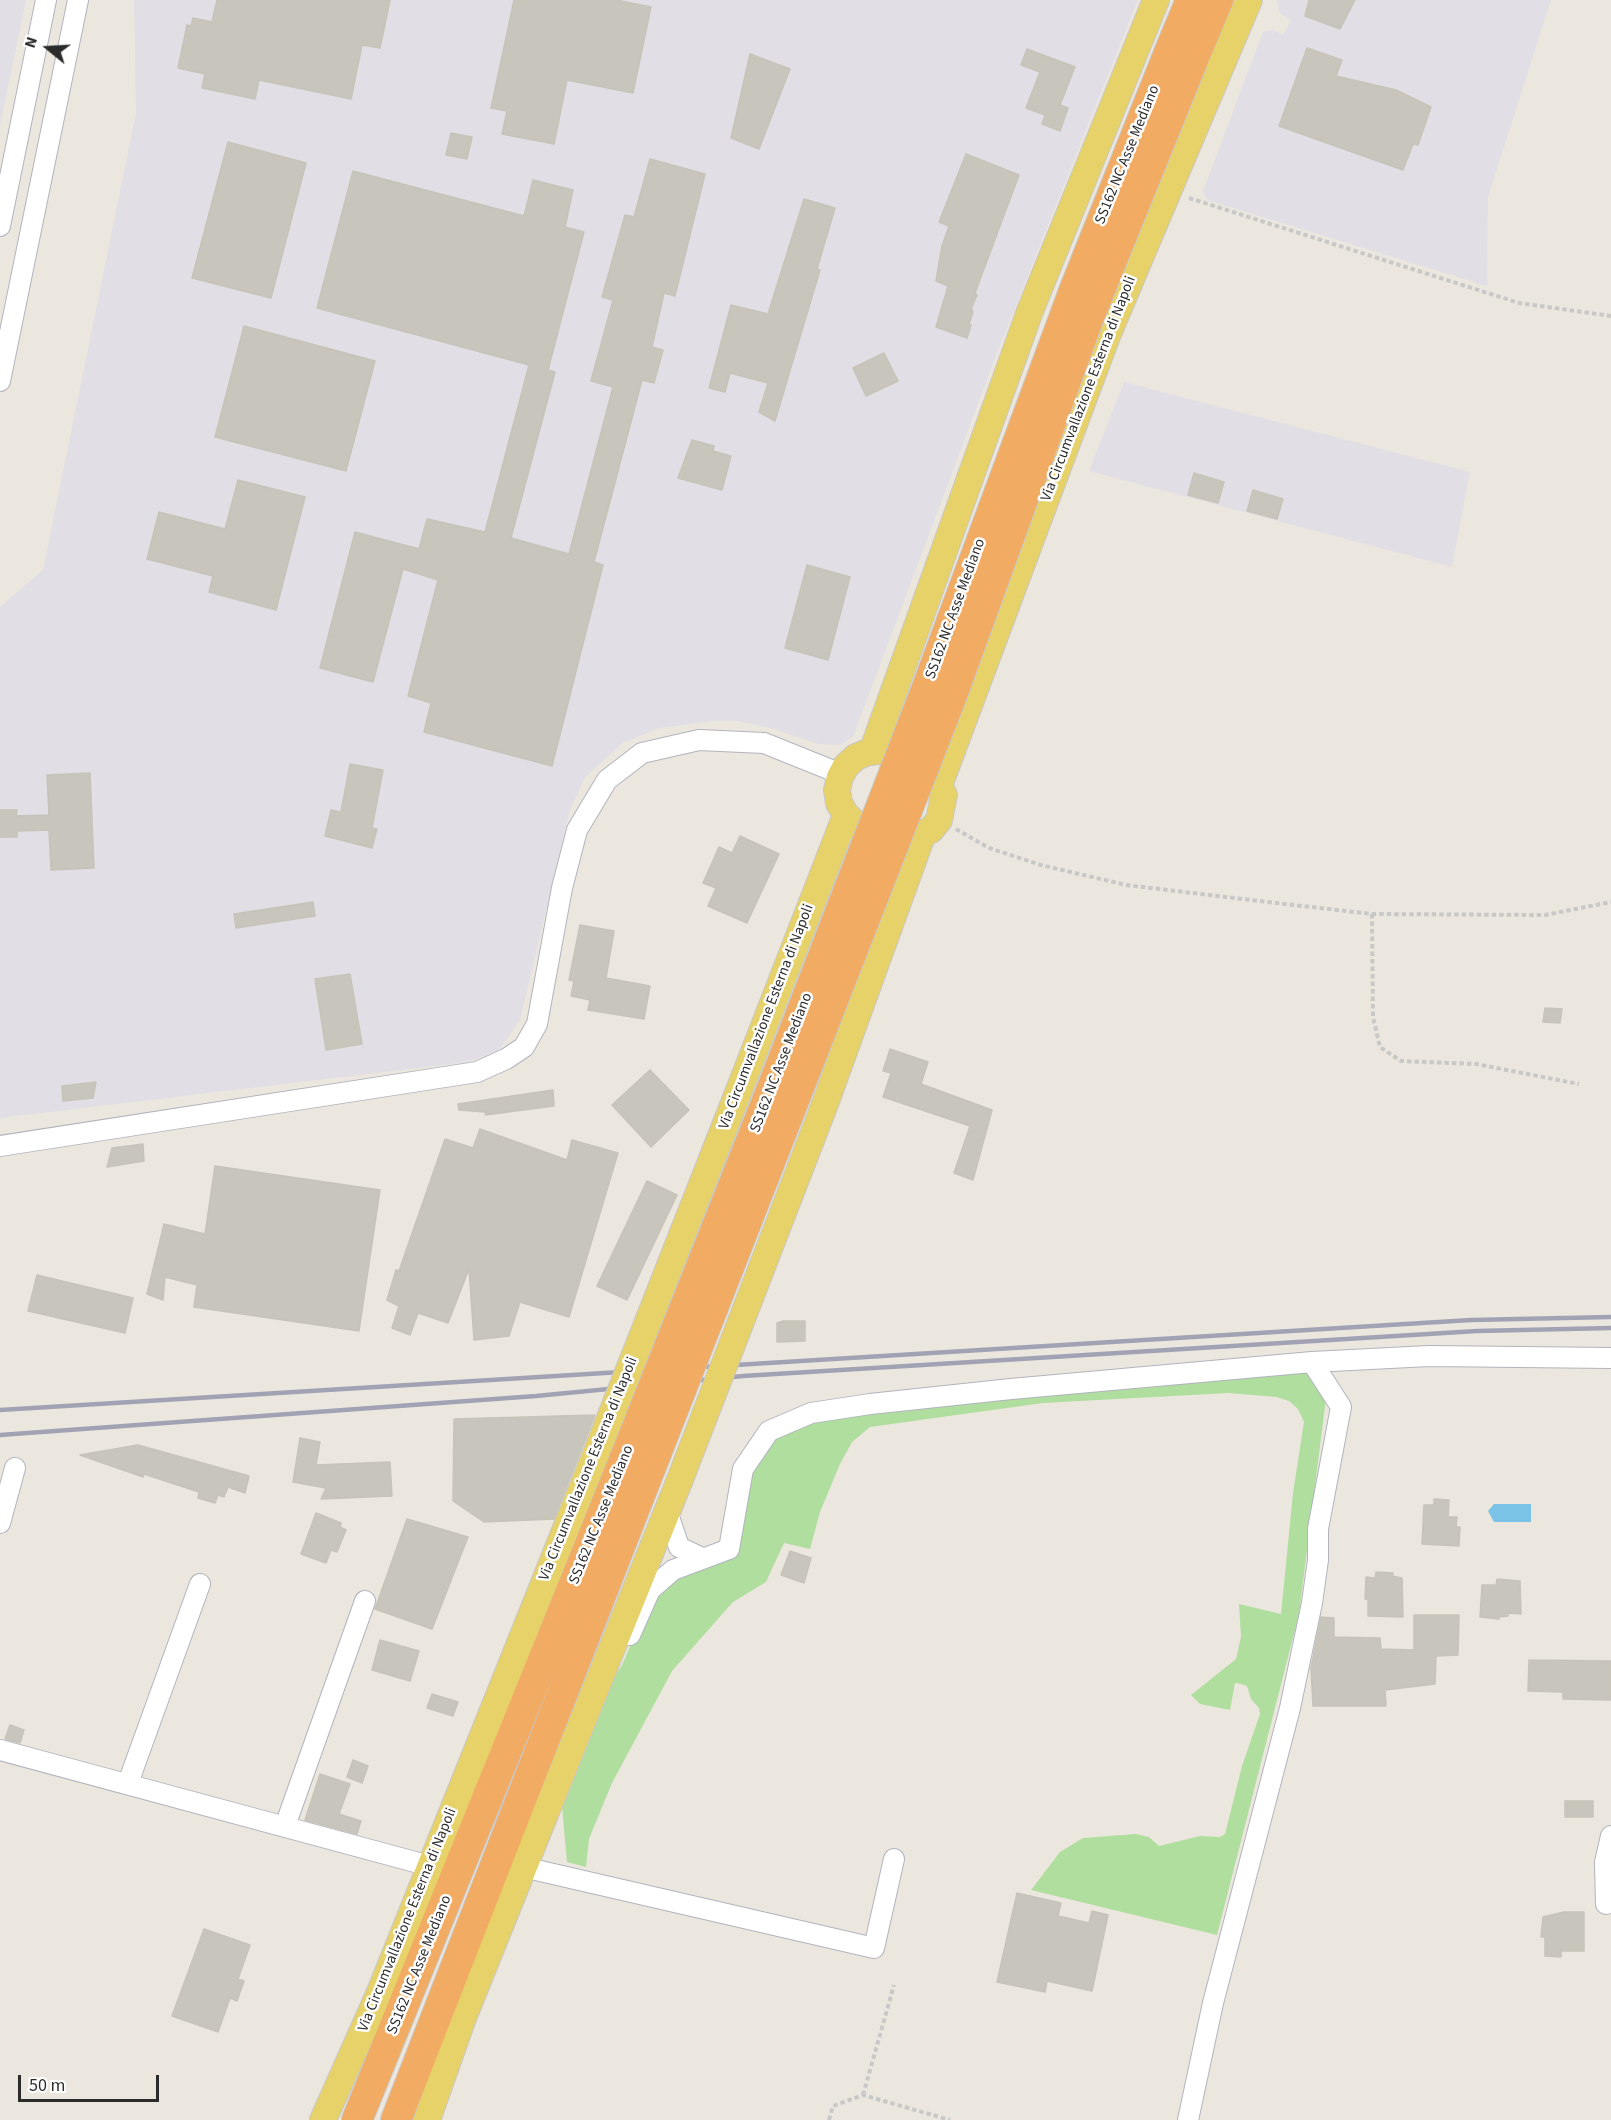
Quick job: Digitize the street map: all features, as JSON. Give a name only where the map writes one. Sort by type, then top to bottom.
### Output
[{"type":"highway","name":"SS162 NC Asse Mediano","points":[[357,2120],[624,1458],[952,695],[1180,57],[1191,0]]},
{"type":"highway","name":"SS162 NC Asse Mediano","points":[[1180,57],[1218,0]]},
{"type":"highway","name":"SS162 NC Asse Mediano","points":[[396,2120],[624,1458]]},
{"type":"main road","points":[[841,774],[856,757],[877,751],[1030,311],[1156,0]]},
{"type":"main road","name":"Via Circumvallazione Esterna di Napoli","points":[[427,2120],[462,2018],[679,1482],[825,1104],[915,838],[939,820],[944,795],[936,778],[1107,336],[1249,0]]},
{"type":"main road","name":"Via Circumvallazione Esterna di Napoli","points":[[323,2120],[380,1992],[430,1866],[624,1458],[745,1076],[851,819],[839,803],[837,790],[841,774]]},
{"type":"street","points":[[0,226],[46,0]]},
{"type":"street","points":[[0,381],[78,0]]},
{"type":"street","points":[[0,1146],[477,1072],[506,1059],[524,1047],[537,1024],[562,888],[577,830],[608,780],[642,753],[699,740],[764,744],[841,774]]},
{"type":"street","points":[[600,1676],[625,1647],[650,1590],[673,1570],[729,1549],[743,1469],[769,1431],[811,1413],[870,1404],[1023,1388],[1312,1362],[1429,1356],[1611,1358]]},
{"type":"street","points":[[1188,2120],[1213,2003],[1290,1708],[1312,1604],[1318,1560],[1318,1529],[1341,1407],[1312,1362]]},
{"type":"street","points":[[0,1523],[15,1468]]},
{"type":"street","points":[[667,1511],[679,1547],[702,1558]]},
{"type":"street","points":[[128,1783],[200,1584]]},
{"type":"street","points":[[285,1826],[365,1601]]},
{"type":"street","points":[[0,1750],[430,1866]]},
{"type":"street","points":[[1606,1904],[1605,1862],[1611,1836]]},
{"type":"street","points":[[523,1867],[874,1948],[894,1859]]},
{"type":"path","points":[[1168,191],[1519,303],[1611,316]]},
{"type":"path","points":[[950,821],[957,830],[989,848],[1041,865],[1126,885],[1372,914],[1545,915],[1611,903]]},
{"type":"path","points":[[1372,914],[1373,1017],[1380,1047],[1401,1061],[1476,1065],[1579,1084]]},
{"type":"path","points":[[863,2094],[894,1984]]},
{"type":"path","points":[[829,2120],[833,2106],[863,2094],[951,2120]]},
{"type":"shaded area","points":[[0,0],[26,0],[0,126]]},
{"type":"shaded area","points":[[134,0],[1138,0],[997,353],[853,737],[840,745],[819,744],[771,728],[737,721],[714,721],[659,728],[623,743],[585,777],[569,813],[520,1020],[499,1050],[468,1062],[0,1118],[0,607],[43,570],[136,113]]},
{"type":"shaded area","points":[[1277,0],[1551,0],[1488,197],[1487,286],[1207,200],[1203,191],[1263,32],[1272,30],[1283,35],[1291,20],[1279,13]]},
{"type":"shaded area","points":[[1124,382],[1470,472],[1452,567],[1089,471]]},
{"type":"green space","points":[[1306,1369],[1326,1398],[1299,1614],[1217,1935],[1031,1890],[1060,1852],[1083,1838],[1136,1834],[1149,1837],[1159,1846],[1200,1836],[1220,1837],[1225,1834],[1242,1766],[1260,1714],[1259,1708],[1251,1699],[1247,1686],[1241,1684],[1235,1683],[1230,1710],[1200,1704],[1191,1695],[1236,1659],[1241,1637],[1239,1604],[1281,1614],[1293,1493],[1304,1422],[1298,1409],[1289,1401],[1276,1397],[1229,1393],[1043,1403],[870,1427],[852,1442],[840,1464],[820,1512],[810,1549],[784,1543],[766,1582],[733,1602],[672,1671],[612,1783],[589,1839],[586,1867],[567,1862],[561,1795],[600,1700],[622,1665],[650,1599],[685,1570],[716,1563],[746,1483],[763,1447],[783,1433],[807,1421],[933,1399]]},
{"type":"water","points":[[1494,1504],[1531,1504],[1531,1522],[1494,1522],[1488,1511]]},
{"type":"building","points":[[217,0],[390,0],[380,48],[362,45],[351,99],[259,80],[255,99],[202,88],[205,74],[178,68],[187,25],[191,26],[193,18],[212,22]]},
{"type":"building","points":[[514,0],[616,0],[651,7],[633,93],[567,80],[554,144],[502,134],[507,111],[491,108]]},
{"type":"building","points":[[1309,0],[1355,0],[1340,29],[1305,16]]},
{"type":"building","points":[[1307,48],[1342,60],[1336,76],[1396,90],[1431,107],[1418,145],[1413,144],[1403,170],[1279,126]]},
{"type":"building","points":[[1027,49],[1075,67],[1060,105],[1068,108],[1060,131],[1042,124],[1045,115],[1026,108],[1040,72],[1021,65]]},
{"type":"building","points":[[750,54],[790,69],[759,149],[731,138]]},
{"type":"building","points":[[451,133],[472,137],[467,159],[446,155]]},
{"type":"building","points":[[228,142],[306,163],[271,298],[192,278]]},
{"type":"building","points":[[966,154],[1019,175],[975,293],[977,295],[971,309],[973,312],[967,338],[936,327],[948,286],[936,281],[942,246],[949,226],[939,222]]},
{"type":"building","points":[[650,159],[705,174],[675,296],[664,293],[652,347],[663,350],[654,383],[642,380],[594,562],[603,565],[552,766],[424,732],[431,703],[408,696],[438,580],[403,569],[373,682],[320,668],[355,532],[419,549],[427,519],[485,532],[529,365],[317,308],[353,171],[524,216],[533,180],[573,190],[565,227],[584,232],[548,370],[555,372],[511,538],[569,554],[613,387],[591,381],[613,300],[602,297],[625,215],[634,217]]},
{"type":"building","points":[[804,199],[835,208],[817,269],[820,270],[775,421],[759,412],[768,383],[730,373],[725,392],[709,388],[731,305],[768,314]]},
{"type":"building","points":[[244,326],[375,361],[346,471],[215,437]]},
{"type":"building","points":[[884,353],[898,381],[866,396],[853,368]]},
{"type":"building","points":[[692,440],[714,446],[713,451],[731,456],[722,490],[678,478]]},
{"type":"building","points":[[1194,473],[1224,482],[1218,503],[1188,495]]},
{"type":"building","points":[[238,480],[305,497],[276,610],[209,592],[213,576],[147,559],[159,512],[225,529]]},
{"type":"building","points":[[1253,490],[1283,499],[1277,519],[1247,511]]},
{"type":"building","points":[[807,565],[850,577],[828,660],[785,648]]},
{"type":"building","points":[[350,764],[383,770],[372,828],[377,829],[372,848],[325,836],[331,810],[341,812]]},
{"type":"building","points":[[90,773],[94,868],[51,870],[49,830],[17,831],[17,837],[0,837],[0,810],[17,810],[16,816],[49,815],[47,775]]},
{"type":"building","points":[[740,836],[779,854],[747,923],[708,906],[716,888],[703,883],[719,847],[732,853]]},
{"type":"building","points":[[313,902],[315,916],[236,928],[234,914]]},
{"type":"building","points":[[580,925],[614,931],[606,978],[650,986],[644,1019],[588,1010],[590,1000],[571,996],[574,981],[569,980]]},
{"type":"building","points":[[350,974],[362,1044],[326,1050],[315,979]]},
{"type":"building","points":[[1545,1008],[1562,1009],[1560,1023],[1543,1022]]},
{"type":"building","points":[[890,1049],[928,1062],[921,1084],[992,1110],[973,1180],[954,1173],[970,1126],[883,1097],[891,1073],[883,1071]]},
{"type":"building","points":[[650,1070],[689,1110],[651,1147],[612,1105]]},
{"type":"building","points":[[96,1082],[93,1098],[63,1101],[62,1086]]},
{"type":"building","points":[[553,1090],[554,1106],[485,1115],[486,1112],[459,1110],[458,1104]]},
{"type":"building","points":[[480,1129],[567,1160],[572,1140],[618,1153],[569,1317],[520,1302],[509,1336],[474,1340],[469,1269],[448,1323],[418,1313],[410,1335],[392,1328],[399,1306],[387,1300],[445,1139],[473,1148]]},
{"type":"building","points":[[143,1144],[144,1161],[107,1167],[112,1148]]},
{"type":"building","points":[[215,1166],[380,1190],[359,1331],[194,1307],[197,1285],[165,1277],[163,1300],[147,1294],[164,1224],[205,1234]]},
{"type":"building","points":[[647,1181],[677,1195],[627,1300],[597,1286]]},
{"type":"building","points":[[37,1275],[133,1298],[125,1333],[28,1311]]},
{"type":"building","points":[[805,1321],[805,1341],[777,1342],[777,1323]]},
{"type":"building","points":[[595,1415],[554,1519],[484,1522],[453,1501],[454,1419]]},
{"type":"building","points":[[300,1438],[320,1442],[316,1465],[390,1462],[392,1496],[321,1499],[326,1488],[293,1482]]},
{"type":"building","points":[[138,1445],[249,1476],[245,1493],[228,1487],[224,1497],[218,1495],[215,1503],[198,1498],[199,1492],[144,1474],[143,1477],[80,1455]]},
{"type":"building","points":[[1434,1499],[1449,1500],[1448,1517],[1457,1517],[1456,1527],[1460,1527],[1459,1546],[1422,1544],[1424,1505],[1434,1505]]},
{"type":"building","points":[[316,1513],[341,1523],[340,1527],[346,1530],[337,1552],[331,1550],[326,1563],[301,1554]]},
{"type":"building","points":[[407,1519],[468,1537],[432,1629],[375,1609]]},
{"type":"building","points":[[790,1551],[811,1558],[804,1583],[781,1575]]},
{"type":"building","points":[[1376,1572],[1393,1573],[1392,1576],[1402,1578],[1403,1617],[1368,1616],[1368,1599],[1365,1599],[1366,1577],[1375,1578]]},
{"type":"building","points":[[1497,1579],[1520,1581],[1521,1614],[1508,1613],[1508,1616],[1499,1617],[1499,1619],[1480,1617],[1482,1585],[1496,1585]]},
{"type":"building","points":[[1414,1615],[1459,1615],[1458,1655],[1436,1656],[1435,1684],[1385,1690],[1386,1706],[1313,1706],[1311,1668],[1321,1617],[1334,1618],[1334,1637],[1380,1638],[1381,1649],[1414,1650]]},
{"type":"building","points":[[380,1640],[419,1651],[410,1681],[372,1670]]},
{"type":"building","points":[[1529,1660],[1611,1661],[1611,1700],[1563,1699],[1563,1692],[1528,1691]]},
{"type":"building","points":[[432,1694],[458,1702],[453,1716],[427,1708]]},
{"type":"building","points":[[10,1725],[24,1730],[20,1743],[5,1739]]},
{"type":"building","points":[[353,1760],[368,1766],[362,1783],[347,1777]]},
{"type":"building","points":[[320,1774],[350,1784],[339,1814],[361,1821],[357,1834],[305,1820]]},
{"type":"building","points":[[1565,1801],[1593,1801],[1593,1817],[1565,1817]]},
{"type":"building","points":[[1017,1893],[1061,1903],[1058,1916],[1089,1923],[1092,1911],[1108,1915],[1092,1991],[1047,1981],[1045,1992],[997,1982]]},
{"type":"building","points":[[1564,1912],[1584,1912],[1584,1951],[1561,1951],[1561,1957],[1545,1956],[1545,1937],[1541,1937],[1543,1917]]},
{"type":"building","points":[[204,1929],[250,1945],[238,1979],[244,1981],[237,2001],[230,1998],[218,2032],[172,2016]]},
{"type":"railway","points":[[0,1410],[1471,1320],[1611,1317]]},
{"type":"railway","points":[[0,1435],[536,1396],[743,1376],[1477,1331],[1611,1328]]}]
